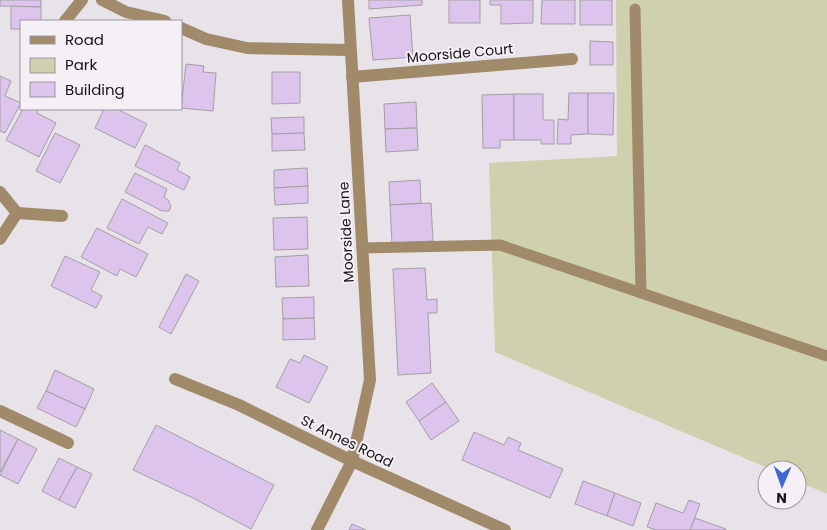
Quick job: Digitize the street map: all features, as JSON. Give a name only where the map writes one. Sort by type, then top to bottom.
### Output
[{"type":"street","points":[[65,20],[82,0]]},
{"type":"street","points":[[102,0],[126,12],[161,20]]},
{"type":"street","name":"Moorside Lane","points":[[318,530],[352,461],[370,380],[348,0]]},
{"type":"street","points":[[182,28],[206,39],[247,48],[350,50]]},
{"type":"street","name":"Moorside Court","points":[[352,77],[572,59]]},
{"type":"street","points":[[0,192],[17,213],[62,216]]},
{"type":"street","points":[[0,239],[17,213]]},
{"type":"street","name":"St Annes Road","points":[[175,379],[240,405],[352,461],[505,530]]},
{"type":"street","points":[[0,411],[68,443]]},
{"type":"lane","points":[[635,9],[641,294]]},
{"type":"lane","points":[[362,248],[500,246],[827,356]]},
{"type":"green space","points":[[616,0],[827,0],[827,494],[807,485],[807,460],[757,460],[757,464],[495,352],[489,163],[617,156]]},
{"type":"building","points":[[0,0],[41,0],[41,7],[0,6]]},
{"type":"building","points":[[369,0],[422,0],[422,5],[369,9]]},
{"type":"building","points":[[449,0],[480,0],[480,23],[449,23]]},
{"type":"building","points":[[490,0],[533,0],[533,23],[501,24],[501,5],[490,5]]},
{"type":"building","points":[[542,0],[575,0],[575,24],[541,24]]},
{"type":"building","points":[[580,0],[612,0],[612,25],[580,25]]},
{"type":"building","points":[[11,6],[41,7],[41,20],[20,20],[20,29],[11,29]]},
{"type":"building","points":[[410,15],[413,57],[373,60],[369,18]]},
{"type":"building","points":[[590,41],[613,42],[613,65],[590,65]]},
{"type":"building","points":[[186,64],[204,66],[203,72],[216,73],[213,111],[182,108]]},
{"type":"building","points":[[272,72],[300,72],[300,103],[272,104]]},
{"type":"building","points":[[0,76],[11,81],[5,96],[20,103],[20,105],[5,133],[0,131]]},
{"type":"building","points":[[569,93],[588,93],[588,134],[571,135],[571,144],[557,144],[558,119],[568,120]]},
{"type":"building","points":[[588,93],[614,93],[613,135],[588,134]]},
{"type":"building","points":[[514,94],[514,140],[500,140],[500,148],[483,148],[482,95]]},
{"type":"building","points":[[514,94],[543,94],[543,120],[554,120],[554,144],[541,144],[541,140],[514,140]]},
{"type":"building","points":[[416,102],[417,128],[385,129],[384,104]]},
{"type":"building","points":[[22,110],[38,110],[37,113],[56,123],[39,157],[6,140]]},
{"type":"building","points":[[104,110],[119,110],[147,124],[135,148],[95,128]]},
{"type":"building","points":[[304,117],[304,133],[272,134],[271,118]]},
{"type":"building","points":[[417,128],[418,150],[386,152],[385,129]]},
{"type":"building","points":[[55,133],[80,145],[60,183],[36,171]]},
{"type":"building","points":[[304,133],[305,150],[272,151],[272,134]]},
{"type":"building","points":[[145,145],[180,163],[177,170],[190,177],[184,190],[135,166]]},
{"type":"building","points":[[307,168],[308,186],[274,188],[274,170]]},
{"type":"building","points":[[135,173],[167,189],[164,197],[171,206],[169,211],[162,211],[125,192]]},
{"type":"building","points":[[420,180],[421,203],[390,205],[389,182]]},
{"type":"building","points":[[308,186],[308,203],[275,205],[274,188]]},
{"type":"building","points":[[122,199],[168,223],[162,234],[148,227],[139,244],[107,228]]},
{"type":"building","points":[[431,203],[433,241],[392,243],[390,205]]},
{"type":"building","points":[[307,217],[308,249],[274,250],[273,218]]},
{"type":"building","points":[[97,228],[148,254],[136,277],[120,269],[117,276],[81,257]]},
{"type":"building","points":[[308,255],[309,286],[276,287],[275,257]]},
{"type":"building","points":[[65,256],[100,272],[91,290],[102,296],[96,308],[51,286]]},
{"type":"building","points":[[425,268],[427,300],[437,299],[437,313],[428,313],[431,373],[398,375],[393,269]]},
{"type":"building","points":[[186,274],[199,281],[171,334],[159,327]]},
{"type":"building","points":[[314,297],[314,318],[283,319],[282,298]]},
{"type":"building","points":[[314,318],[315,339],[283,340],[283,319]]},
{"type":"building","points":[[304,355],[328,367],[309,403],[276,387],[290,359],[300,363]]},
{"type":"building","points":[[55,370],[94,389],[85,409],[46,391]]},
{"type":"building","points":[[432,383],[446,402],[419,421],[406,402]]},
{"type":"building","points":[[46,391],[85,409],[76,427],[37,408]]},
{"type":"building","points":[[446,402],[459,421],[431,440],[419,421]]},
{"type":"building","points":[[156,425],[274,485],[251,529],[193,498],[133,470]]},
{"type":"building","points":[[0,430],[18,439],[0,472]]},
{"type":"building","points":[[474,432],[504,445],[508,437],[521,443],[518,450],[563,469],[550,498],[462,460]]},
{"type":"building","points":[[18,439],[37,449],[18,484],[0,475]]},
{"type":"building","points":[[59,458],[77,467],[59,500],[42,491]]},
{"type":"building","points":[[77,467],[92,474],[75,508],[59,500]]},
{"type":"building","points":[[583,481],[615,493],[607,516],[575,504]]},
{"type":"building","points":[[615,493],[641,503],[633,526],[607,516]]},
{"type":"building","points":[[689,500],[700,504],[690,530],[656,530],[647,527],[656,503],[683,513]]},
{"type":"building","points":[[695,518],[726,529],[726,530],[690,530]]},
{"type":"building","points":[[352,524],[366,530],[349,530]]}]
